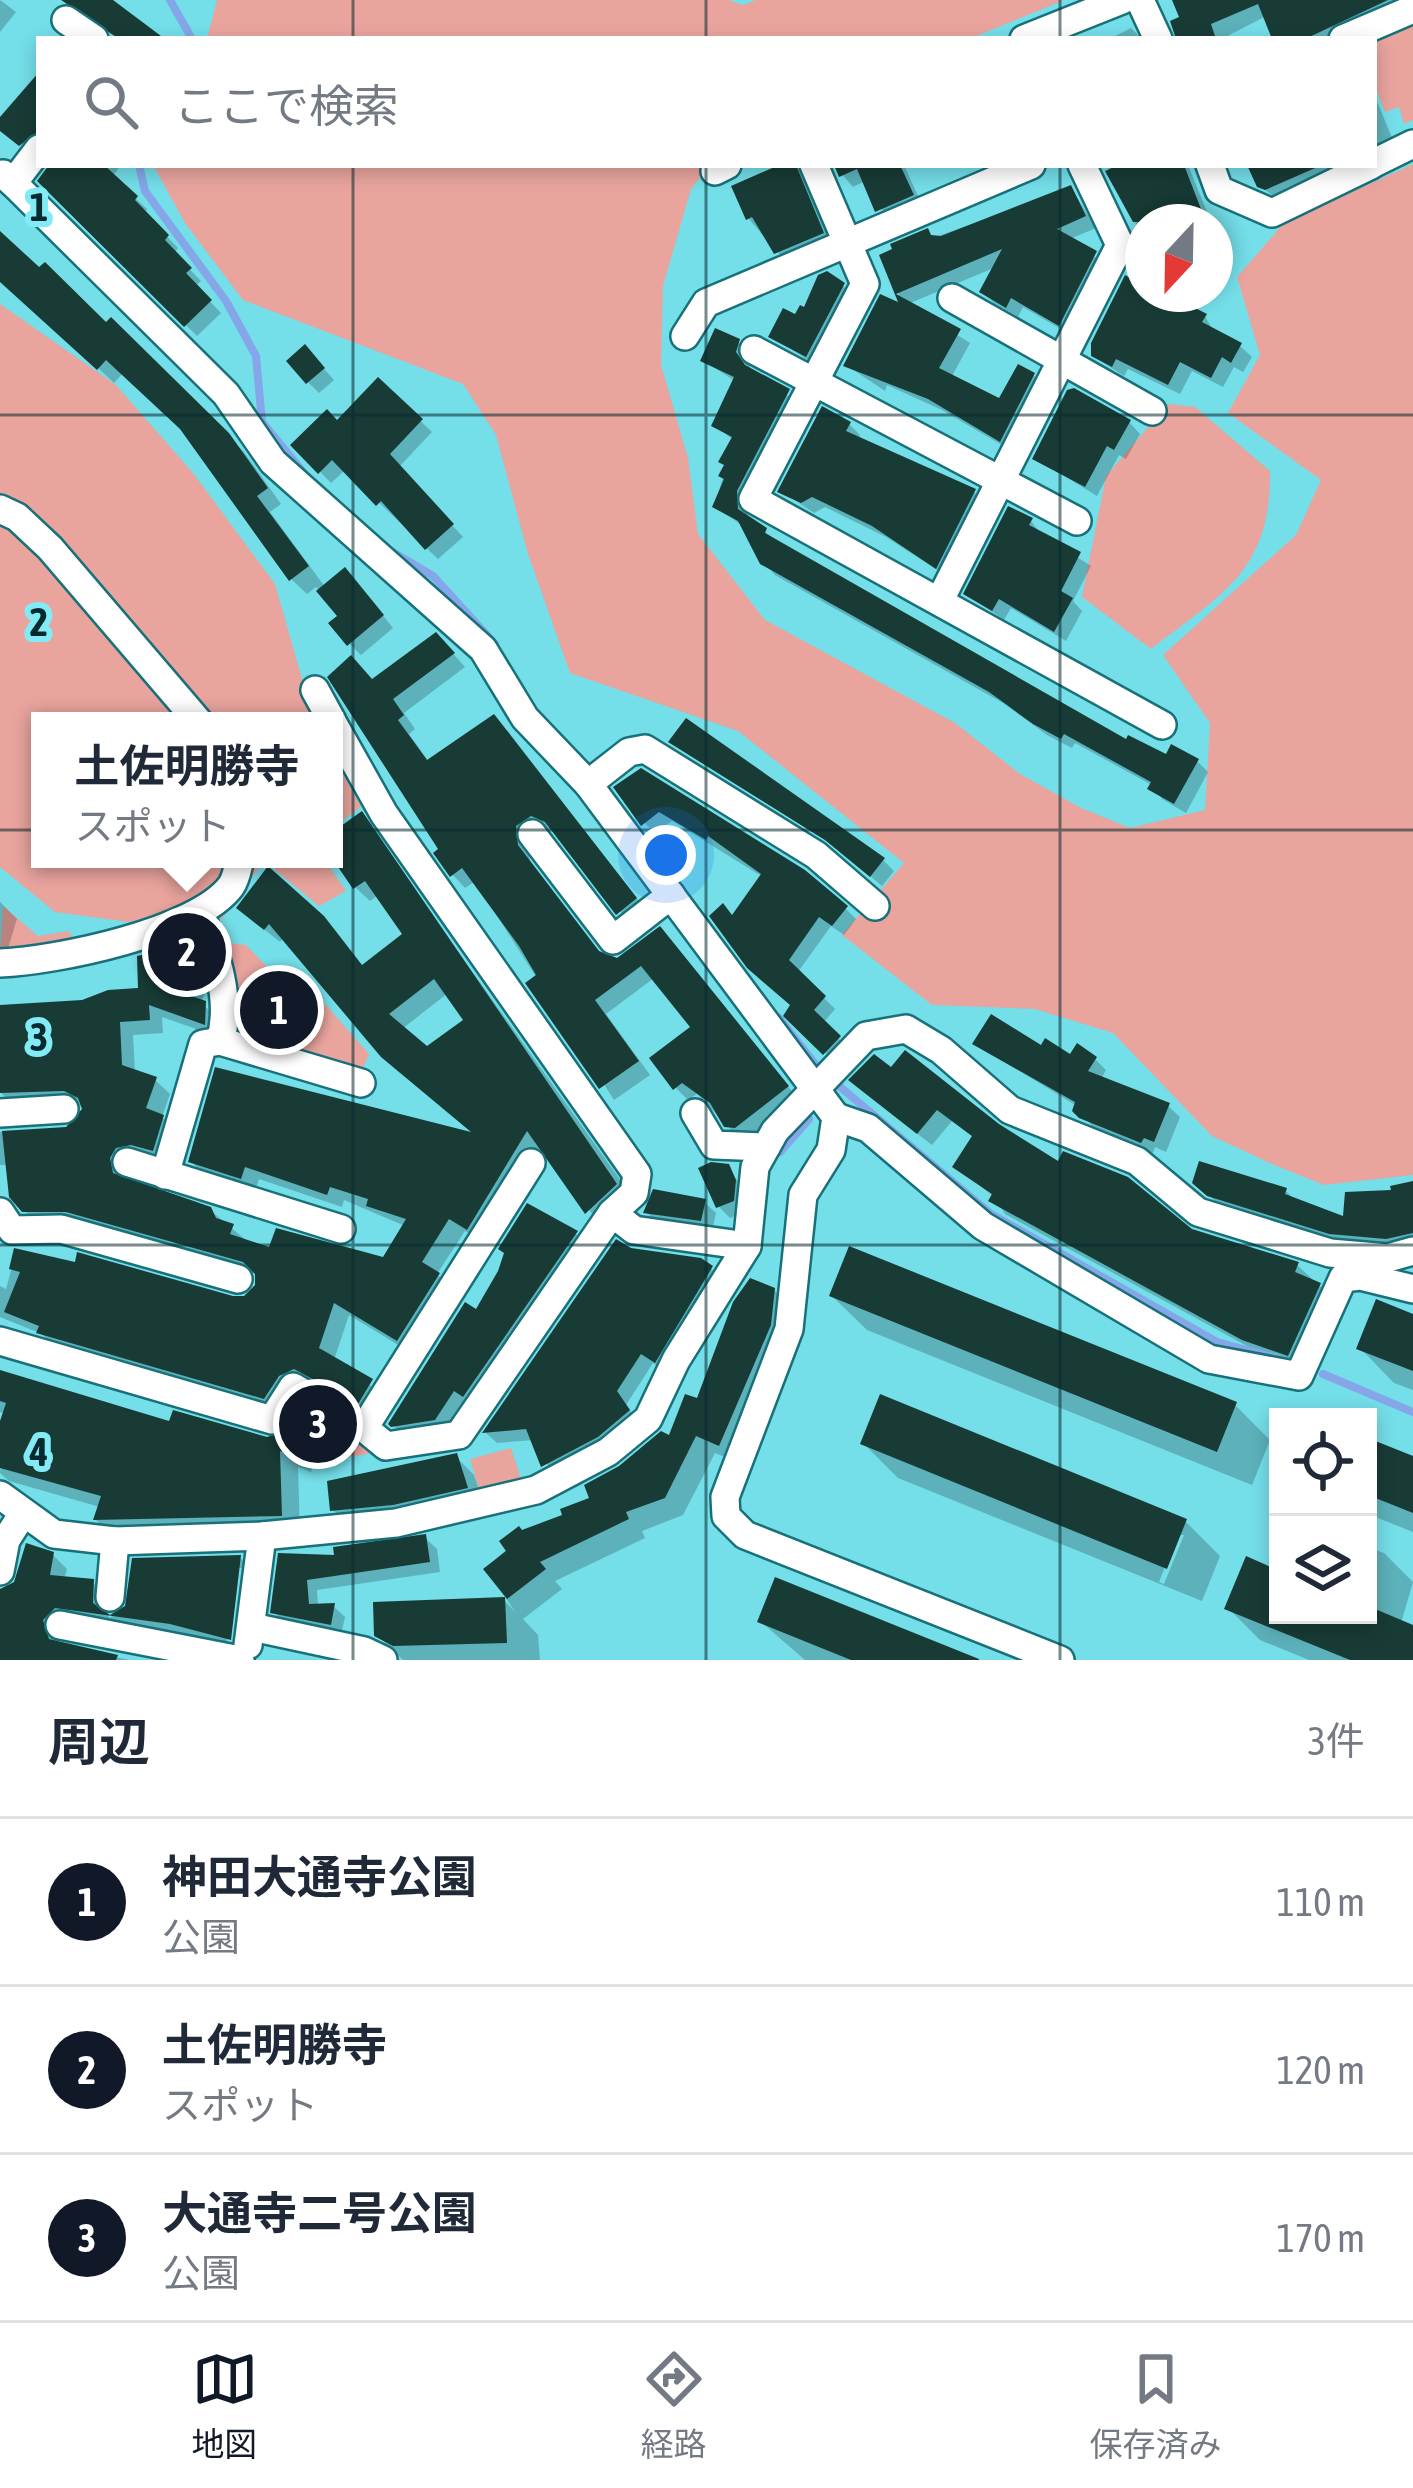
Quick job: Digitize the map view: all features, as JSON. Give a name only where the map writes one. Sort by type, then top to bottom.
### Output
[{"type":"street","points":[[1033,36],[1122,0]]},
{"type":"street","points":[[1140,0],[1157,36]]},
{"type":"street","points":[[1350,36],[1413,9]]},
{"type":"street","points":[[66,20],[90,36]]},
{"type":"street","points":[[1377,162],[1413,145]]},
{"type":"street","points":[[36,151],[6,177],[226,394],[273,462],[483,649],[525,718],[588,784],[836,1117],[868,1128],[983,1226],[1209,1359],[1299,1376],[1343,1278],[1360,1276],[1413,1289]]},
{"type":"street","points":[[815,168],[866,284],[753,499],[1162,725]]},
{"type":"street","points":[[685,336],[706,303],[1024,168]]},
{"type":"street","points":[[1084,168],[1125,240]]},
{"type":"street","points":[[1211,168],[1219,190],[1272,213],[1364,168]]},
{"type":"street","points":[[940,600],[1064,362],[1125,260]]},
{"type":"street","points":[[952,298],[1152,410]]},
{"type":"street","points":[[754,350],[1078,521]]},
{"type":"street","points":[[0,508],[50,548],[190,712]]},
{"type":"street","points":[[314,690],[327,712]]},
{"type":"street","points":[[0,1341],[272,1420],[293,1387],[386,1446],[460,1435],[612,1213],[634,1193],[637,1174],[396,832],[343,740]]},
{"type":"street","points":[[588,784],[629,752],[645,749],[816,855],[875,905]]},
{"type":"street","points":[[532,834],[613,940],[671,895]]},
{"type":"street","points":[[0,963],[47,962],[200,913],[233,884],[237,868]]},
{"type":"street","points":[[200,913],[219,974],[225,1026],[220,1041]]},
{"type":"street","points":[[0,1496],[54,1534],[115,1541],[262,1536],[453,1514],[536,1490],[608,1452],[648,1419],[676,1360],[747,1246],[755,1167],[766,1148],[814,1088],[866,1036],[906,1029],[941,1050],[1010,1110],[1137,1161],[1198,1212],[1330,1253],[1388,1258],[1413,1251]]},
{"type":"street","points":[[165,1175],[203,1044],[220,1041],[361,1083]]},
{"type":"street","points":[[0,1113],[64,1108]]},
{"type":"street","points":[[695,1113],[714,1144],[766,1148]]},
{"type":"street","points":[[836,1117],[831,1150],[805,1187],[789,1329],[725,1497],[727,1516],[745,1535],[1060,1660]]},
{"type":"street","points":[[127,1162],[341,1229]]},
{"type":"street","points":[[364,1428],[530,1163]]},
{"type":"street","points":[[0,1213],[12,1230],[61,1229],[238,1280]]},
{"type":"street","points":[[612,1213],[634,1231],[747,1246]]},
{"type":"street","points":[[0,1571],[6,1540],[22,1515]]},
{"type":"street","points":[[60,1625],[242,1660],[252,1628],[262,1536]]},
{"type":"street","points":[[110,1597],[115,1541]]},
{"type":"street","points":[[252,1628],[364,1651],[383,1660]]},
{"type":"shaded area","points":[[217,0],[729,0],[743,5],[756,0],[1064,0],[976,36],[208,36]]},
{"type":"shaded area","points":[[1413,26],[1413,120],[1404,124],[1399,107],[1385,112],[1377,92],[1377,41]]},
{"type":"shaded area","points":[[1413,164],[1413,1175],[1324,1185],[1212,1136],[1113,1033],[1035,1009],[932,1005],[842,935],[904,863],[738,731],[570,673],[528,554],[496,435],[463,384],[243,300],[185,223],[155,168],[708,168],[691,189],[663,286],[661,365],[688,458],[698,534],[765,620],[955,723],[1020,774],[1081,808],[1130,828],[1205,810],[1210,723],[1163,655],[1296,535],[1321,480],[1228,413],[1260,355],[1237,277],[1283,224]]},
{"type":"shaded area","points":[[0,304],[116,385],[193,473],[275,584],[311,712],[31,712],[31,868],[259,868],[222,919],[209,905],[128,922],[55,912],[0,867]]},
{"type":"shaded area","points":[[1168,404],[1195,407],[1270,471],[1268,505],[1262,533],[1238,576],[1151,649],[1082,597],[1106,476]]},
{"type":"shaded area","points":[[343,774],[361,807],[343,820]]},
{"type":"shaded area","points":[[273,868],[330,868],[346,891],[319,906]]},
{"type":"shaded area","points":[[3,906],[38,936],[69,931],[76,944],[0,954]]},
{"type":"shaded area","points":[[217,942],[246,945],[294,995],[319,997],[369,1054],[359,1077],[226,1037]]},
{"type":"shaded area","points":[[295,1395],[381,1452],[296,1465],[291,1461],[303,1434],[279,1419]]},
{"type":"shaded area","points":[[511,1448],[523,1485],[481,1496],[470,1459]]},
{"type":"building","points":[[61,0],[113,0],[161,36],[115,36]]},
{"type":"building","points":[[1172,0],[1388,0],[1311,36],[1271,36],[1258,4],[1211,24],[1215,36],[1175,36],[1170,21],[1179,17]]},
{"type":"building","points":[[36,75],[36,133],[19,146],[0,131],[0,117]]},
{"type":"building","points":[[47,168],[107,168],[138,196],[135,200],[169,235],[165,240],[192,268],[186,273],[212,300],[184,327],[37,181]]},
{"type":"building","points":[[772,168],[797,168],[824,233],[774,254],[752,217],[746,220],[731,186]]},
{"type":"building","points":[[835,168],[901,168],[914,195],[875,212],[857,169],[839,177]]},
{"type":"building","points":[[1185,168],[1199,204],[1125,204],[1105,171]]},
{"type":"building","points":[[1248,168],[1315,168],[1265,190],[1257,187]]},
{"type":"building","points":[[1071,185],[1086,216],[1057,229],[1097,251],[1059,326],[1011,298],[1006,308],[979,292],[1002,249],[896,294],[961,329],[939,368],[999,398],[1018,364],[1035,373],[1000,442],[928,399],[843,366],[880,294],[898,302],[879,255],[892,249],[890,244],[928,228],[931,235],[941,236]]},
{"type":"building","points":[[0,231],[39,267],[45,262],[106,322],[111,317],[229,433],[268,488],[257,496],[309,566],[289,581],[180,429],[106,360],[97,370],[0,282]]},
{"type":"building","points":[[827,271],[845,283],[806,357],[768,337],[783,308],[795,314],[800,305],[804,307],[818,275]]},
{"type":"building","points":[[1125,275],[1125,312],[1203,312],[1207,314],[1202,322],[1242,343],[1231,363],[1222,357],[1211,378],[1180,362],[1168,385],[1116,359],[1112,367],[1091,356],[1091,343]]},
{"type":"building","points":[[715,328],[740,339],[736,352],[745,365],[790,389],[737,491],[738,509],[767,528],[765,533],[1126,739],[1128,735],[1166,754],[1171,744],[1199,759],[1174,804],[1147,789],[1151,782],[1064,734],[1061,739],[1033,724],[989,692],[760,564],[738,521],[712,507],[724,479],[718,476],[724,465],[718,462],[732,437],[711,426],[734,377],[700,361]]},
{"type":"building","points":[[305,344],[325,368],[306,384],[286,361]]},
{"type":"building","points":[[378,377],[423,419],[390,454],[454,524],[425,550],[381,501],[376,506],[332,460],[318,474],[290,445],[327,409],[337,420]]},
{"type":"building","points":[[1074,388],[1131,420],[1114,450],[1107,446],[1085,487],[1032,459],[1067,390]]},
{"type":"building","points":[[822,406],[851,422],[846,431],[976,489],[936,569],[872,526],[812,497],[801,503],[777,492]]},
{"type":"building","points":[[1008,506],[1033,518],[1029,525],[1081,552],[1061,591],[1073,598],[1054,632],[999,599],[992,611],[963,594]]},
{"type":"building","points":[[345,567],[384,615],[347,646],[328,623],[337,616],[316,591]]},
{"type":"building","points":[[436,632],[455,653],[393,699],[404,715],[398,720],[427,760],[494,714],[637,898],[616,915],[545,822],[531,816],[516,826],[518,845],[599,951],[617,958],[660,926],[789,1086],[735,1128],[724,1127],[710,1103],[682,1083],[673,1090],[649,1058],[690,1027],[641,966],[595,1000],[639,1061],[599,1089],[525,983],[536,975],[519,946],[462,868],[450,877],[433,853],[438,849],[327,677],[351,655],[372,679]]},
{"type":"building","points":[[686,718],[885,858],[870,877],[825,840],[668,742]]},
{"type":"building","points":[[641,768],[805,870],[848,906],[832,926],[819,917],[789,960],[826,996],[814,1010],[841,1036],[823,1055],[783,1016],[790,1005],[747,968],[709,916],[723,903],[732,915],[761,874],[708,836],[706,840],[659,812],[641,826],[613,787]]},
{"type":"building","points":[[362,811],[617,1184],[585,1214],[527,1131],[467,1230],[449,1219],[422,1262],[440,1273],[397,1341],[334,1303],[319,1348],[373,1379],[358,1404],[294,1369],[279,1376],[264,1399],[36,1333],[39,1326],[4,1312],[20,1272],[9,1269],[14,1248],[75,1262],[77,1252],[233,1296],[244,1296],[255,1285],[255,1274],[243,1262],[66,1212],[22,1212],[9,1197],[2,1131],[66,1127],[82,1109],[78,1098],[64,1091],[0,1093],[0,1005],[82,1000],[108,990],[138,988],[137,956],[176,948],[188,937],[197,959],[185,994],[206,1001],[205,1025],[149,1005],[150,1020],[120,1022],[122,1065],[157,1077],[146,1108],[164,1115],[153,1151],[131,1145],[116,1148],[110,1158],[113,1173],[211,1207],[216,1218],[234,1224],[230,1234],[269,1247],[276,1228],[383,1257],[406,1219],[366,1206],[368,1199],[330,1187],[327,1195],[245,1167],[241,1179],[188,1162],[215,1067],[471,1132],[381,1057],[269,924],[264,930],[236,908],[270,868],[324,916],[362,965],[402,934],[365,881],[353,889],[339,868],[343,868],[343,825]],"holes":[[[434,979],[463,1020],[427,1046],[389,1014]]]},
{"type":"building","points":[[991,1014],[1041,1045],[1045,1038],[1070,1054],[1077,1043],[1097,1057],[1088,1071],[1170,1103],[1154,1142],[1144,1138],[1141,1143],[1079,1118],[1072,1111],[1075,1102],[972,1044]]},
{"type":"building","points":[[905,1050],[999,1124],[1058,1161],[1063,1151],[1128,1177],[1192,1229],[1299,1262],[1295,1272],[1321,1283],[1288,1356],[1242,1340],[988,1201],[992,1194],[952,1167],[972,1136],[937,1110],[917,1134],[848,1080],[874,1054],[891,1067]]},
{"type":"building","points":[[1199,1161],[1287,1188],[1285,1194],[1343,1216],[1345,1192],[1391,1190],[1390,1186],[1413,1181],[1413,1233],[1386,1239],[1329,1234],[1207,1196],[1192,1183]]},
{"type":"building","points":[[711,1162],[729,1164],[736,1180],[734,1201],[716,1208],[698,1168]]},
{"type":"building","points":[[653,1189],[706,1199],[701,1221],[643,1213]]},
{"type":"building","points":[[527,1203],[578,1231],[463,1397],[454,1391],[435,1420],[391,1427],[388,1424],[465,1302],[476,1309],[498,1271],[504,1253],[498,1249]]},
{"type":"building","points":[[616,1239],[631,1248],[701,1258],[713,1266],[655,1363],[641,1354],[617,1391],[630,1410],[598,1437],[541,1467],[526,1429],[482,1433]]},
{"type":"building","points":[[849,1246],[1237,1402],[1217,1452],[829,1296]]},
{"type":"building","points":[[750,1278],[775,1288],[771,1325],[719,1446],[696,1436],[665,1498],[626,1512],[629,1519],[540,1562],[546,1569],[507,1599],[483,1569],[506,1551],[499,1541],[519,1526],[522,1530],[562,1515],[560,1509],[589,1498],[584,1485],[619,1466],[661,1431],[669,1435],[685,1394],[697,1398],[733,1302]]},
{"type":"building","points":[[1376,1299],[1413,1314],[1413,1371],[1356,1349]]},
{"type":"building","points":[[0,1370],[169,1421],[173,1410],[267,1437],[286,1431],[299,1435],[292,1454],[280,1451],[282,1516],[93,1520],[101,1496],[0,1468],[0,1421],[6,1403],[0,1401]]},
{"type":"building","points":[[880,1394],[1187,1519],[1167,1569],[860,1444]]},
{"type":"building","points":[[1377,1442],[1413,1456],[1413,1513],[1377,1499]]},
{"type":"building","points":[[457,1453],[468,1488],[393,1505],[330,1511],[327,1481]]},
{"type":"building","points":[[426,1534],[430,1562],[307,1580],[309,1604],[335,1603],[331,1625],[270,1613],[278,1553],[334,1555],[333,1547]]},
{"type":"building","points":[[26,1543],[54,1552],[50,1575],[94,1579],[93,1603],[110,1615],[125,1606],[132,1558],[241,1555],[231,1640],[170,1624],[55,1608],[43,1620],[49,1639],[118,1655],[116,1660],[0,1660],[0,1589],[14,1582]]},
{"type":"building","points":[[1246,1556],[1269,1566],[1269,1624],[1377,1624],[1377,1610],[1413,1625],[1413,1660],[1350,1660],[1224,1609]]},
{"type":"building","points":[[775,1577],[979,1660],[851,1660],[757,1622]]},
{"type":"building","points":[[505,1597],[507,1643],[393,1646],[374,1636],[373,1602]]},
{"type":"waterway","points":[[170,0],[190,36]]},
{"type":"waterway","points":[[140,168],[145,191],[226,301],[256,356],[262,422],[304,473]]},
{"type":"waterway","points":[[391,551],[433,576],[495,644]]},
{"type":"waterway","points":[[779,1018],[819,1069]]},
{"type":"waterway","points":[[838,1085],[991,1214],[1217,1342],[1276,1358]]},
{"type":"waterway","points":[[780,1152],[809,1119]]},
{"type":"waterway","points":[[1323,1374],[1413,1412]]},
{"type":"place","name":"土佐明勝寺","points":[[187,952]]},
{"type":"place","name":"神田大通寺公園","points":[[279,1010]]},
{"type":"place","name":"大通寺二号公園","points":[[318,1424]]}]
